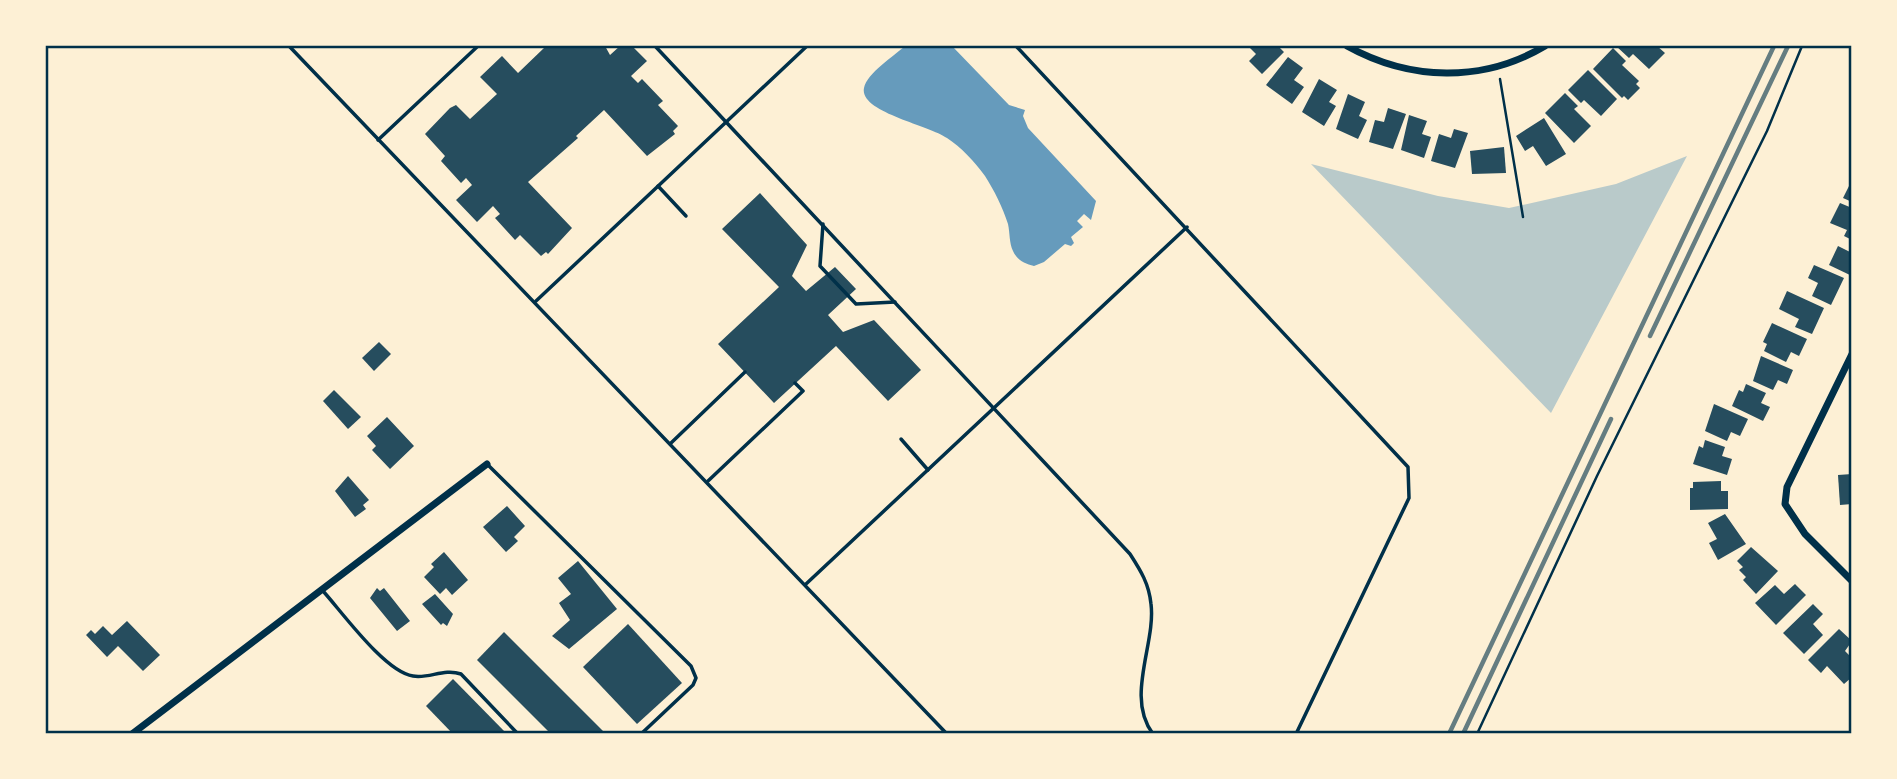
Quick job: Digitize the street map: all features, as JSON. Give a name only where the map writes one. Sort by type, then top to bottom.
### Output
[{"type":"street","points":[[1347,46],[1371,58],[1421,72],[1469,73],[1498,68],[1545,46]]},
{"type":"street","points":[[1852,354],[1787,487],[1785,504],[1805,534],[1852,581]]},
{"type":"street","points":[[132,733],[487,464]]},
{"type":"lane","points":[[289,46],[947,733]]},
{"type":"lane","points":[[379,140],[478,46]]},
{"type":"lane","points":[[655,46],[1130,554],[1145,577],[1152,607],[1142,696],[1153,733]]},
{"type":"lane","points":[[536,301],[807,46]]},
{"type":"lane","points":[[1016,46],[1408,467],[1409,498],[1296,733]]},
{"type":"lane","points":[[658,186],[687,216]]},
{"type":"lane","points":[[823,224],[820,266],[856,304],[895,302]]},
{"type":"lane","points":[[806,584],[1186,227]]},
{"type":"lane","points":[[671,443],[745,372]]},
{"type":"lane","points":[[708,481],[803,391],[795,383]]},
{"type":"lane","points":[[901,439],[928,470]]},
{"type":"lane","points":[[487,464],[691,666],[696,678],[692,685],[641,733]]},
{"type":"lane","points":[[321,589],[395,668],[411,676],[452,671],[461,674],[518,733]]},
{"type":"path","points":[[1477,733],[1597,476],[1767,131],[1802,46]]},
{"type":"path","points":[[1498,68],[1523,217]]},
{"type":"shaded area","points":[[1687,156],[1551,413],[1311,164],[1438,196],[1509,208],[1616,184]]},
{"type":"water","points":[[905,46],[952,46],[1009,105],[1025,110],[1023,116],[1028,128],[1096,201],[1091,220],[1084,214],[1077,221],[1083,227],[1071,237],[1074,243],[1071,246],[1065,244],[1044,262],[1034,266],[1022,261],[1012,248],[1008,224],[995,193],[967,155],[947,138],[883,111],[865,97],[866,82],[881,65]]},
{"type":"building","points":[[542,46],[605,46],[610,55],[620,46],[632,46],[647,61],[631,76],[638,83],[642,79],[663,101],[658,105],[678,126],[673,131],[675,134],[647,156],[604,110],[576,136],[578,138],[528,182],[572,228],[548,254],[546,252],[541,256],[520,235],[515,240],[495,218],[500,214],[493,206],[477,222],[456,200],[472,185],[466,178],[461,183],[441,161],[445,156],[425,134],[450,108],[456,105],[470,119],[497,94],[480,77],[502,56],[518,73],[544,48]]},
{"type":"building","points":[[1248,46],[1278,46],[1284,52],[1262,74],[1249,61],[1256,54]]},
{"type":"building","points":[[1616,46],[1657,46],[1665,53],[1649,69],[1633,54],[1629,58]]},
{"type":"building","points":[[1613,48],[1626,61],[1622,65],[1639,81],[1636,84],[1640,88],[1628,100],[1624,96],[1622,98],[1593,69]]},
{"type":"building","points":[[1288,57],[1303,68],[1294,80],[1304,87],[1292,104],[1266,85]]},
{"type":"building","points":[[1588,70],[1617,99],[1601,116],[1584,100],[1581,103],[1568,90]]},
{"type":"building","points":[[1319,79],[1337,90],[1329,102],[1336,106],[1324,126],[1302,112]]},
{"type":"building","points":[[1565,93],[1578,106],[1574,109],[1591,126],[1574,143],[1545,113]]},
{"type":"building","points":[[1348,94],[1365,102],[1359,116],[1367,120],[1358,139],[1336,129]]},
{"type":"building","points":[[1388,108],[1406,114],[1393,149],[1369,142],[1375,120],[1384,122]]},
{"type":"building","points":[[1409,115],[1427,121],[1422,134],[1431,137],[1424,158],[1401,150]]},
{"type":"building","points":[[1544,118],[1566,154],[1546,166],[1533,146],[1525,151],[1516,136]]},
{"type":"building","points":[[1454,129],[1468,133],[1455,168],[1431,161],[1439,134],[1451,138]]},
{"type":"building","points":[[1504,147],[1506,173],[1472,174],[1470,151]]},
{"type":"building","points":[[1849,186],[1852,188],[1852,202],[1843,198]]},
{"type":"building","points":[[760,193],[807,245],[792,276],[806,291],[835,267],[856,289],[828,315],[843,332],[874,320],[921,370],[888,401],[836,346],[774,403],[718,344],[779,287],[722,229]]},
{"type":"building","points":[[1840,203],[1852,208],[1852,240],[1844,236],[1847,230],[1830,223]]},
{"type":"building","points":[[1838,246],[1852,253],[1852,276],[1829,265]]},
{"type":"building","points":[[1814,265],[1844,278],[1831,305],[1812,296],[1818,283],[1808,278]]},
{"type":"building","points":[[1787,291],[1824,308],[1812,334],[1795,327],[1799,319],[1779,309]]},
{"type":"building","points":[[1772,323],[1807,339],[1799,356],[1791,352],[1786,362],[1764,351],[1767,344],[1763,342]]},
{"type":"building","points":[[379,342],[391,354],[374,371],[362,358]]},
{"type":"building","points":[[1761,356],[1793,370],[1787,384],[1778,380],[1773,390],[1753,381]]},
{"type":"building","points":[[1746,384],[1766,393],[1761,403],[1770,407],[1763,421],[1732,406],[1739,390],[1743,392]]},
{"type":"building","points":[[334,390],[361,417],[348,429],[323,401]]},
{"type":"building","points":[[1714,404],[1748,419],[1740,436],[1731,432],[1727,441],[1705,431]]},
{"type":"building","points":[[387,417],[414,446],[390,469],[372,450],[376,446],[367,436]]},
{"type":"building","points":[[1705,440],[1725,447],[1722,456],[1732,459],[1727,475],[1693,464],[1699,446],[1703,448]]},
{"type":"building","points":[[1852,474],[1852,504],[1840,505],[1838,475]]},
{"type":"building","points":[[348,476],[369,500],[363,505],[366,509],[355,517],[335,491]]},
{"type":"building","points":[[1721,481],[1721,491],[1728,491],[1728,509],[1690,510],[1690,488],[1693,488],[1693,482]]},
{"type":"building","points":[[507,506],[525,526],[514,537],[518,541],[506,552],[483,527]]},
{"type":"building","points":[[1725,514],[1746,544],[1718,560],[1709,543],[1717,539],[1708,523]]},
{"type":"building","points":[[1751,547],[1778,571],[1756,594],[1743,580],[1746,577],[1739,570],[1743,567],[1737,561]]},
{"type":"building","points":[[444,552],[468,580],[452,595],[446,588],[440,594],[424,577],[434,567],[431,564]]},
{"type":"building","points":[[578,561],[617,609],[569,649],[552,636],[570,620],[559,603],[571,594],[558,578]]},
{"type":"building","points":[[1795,584],[1806,595],[1776,625],[1755,603],[1775,585],[1784,594]]},
{"type":"building","points":[[377,588],[380,591],[384,588],[410,621],[397,631],[370,598]]},
{"type":"building","points":[[435,594],[453,614],[447,626],[443,623],[441,625],[422,604]]},
{"type":"building","points":[[1813,604],[1823,614],[1813,624],[1823,635],[1804,654],[1783,633]]},
{"type":"building","points":[[127,621],[160,655],[143,671],[118,646],[107,657],[86,635],[91,630],[95,634],[103,626],[112,635]]},
{"type":"building","points":[[628,624],[682,683],[637,724],[583,667]]},
{"type":"building","points":[[1839,629],[1852,641],[1845,651],[1852,658],[1852,677],[1844,684],[1827,666],[1821,673],[1808,660]]},
{"type":"building","points":[[504,632],[606,734],[551,734],[477,660]]},
{"type":"building","points":[[453,679],[507,734],[453,734],[426,706]]},
{"type":"railway","points":[[1449,734],[1774,46]]},
{"type":"railway","points":[[1650,336],[1788,46]]},
{"type":"railway","points":[[1463,734],[1611,419]]}]
